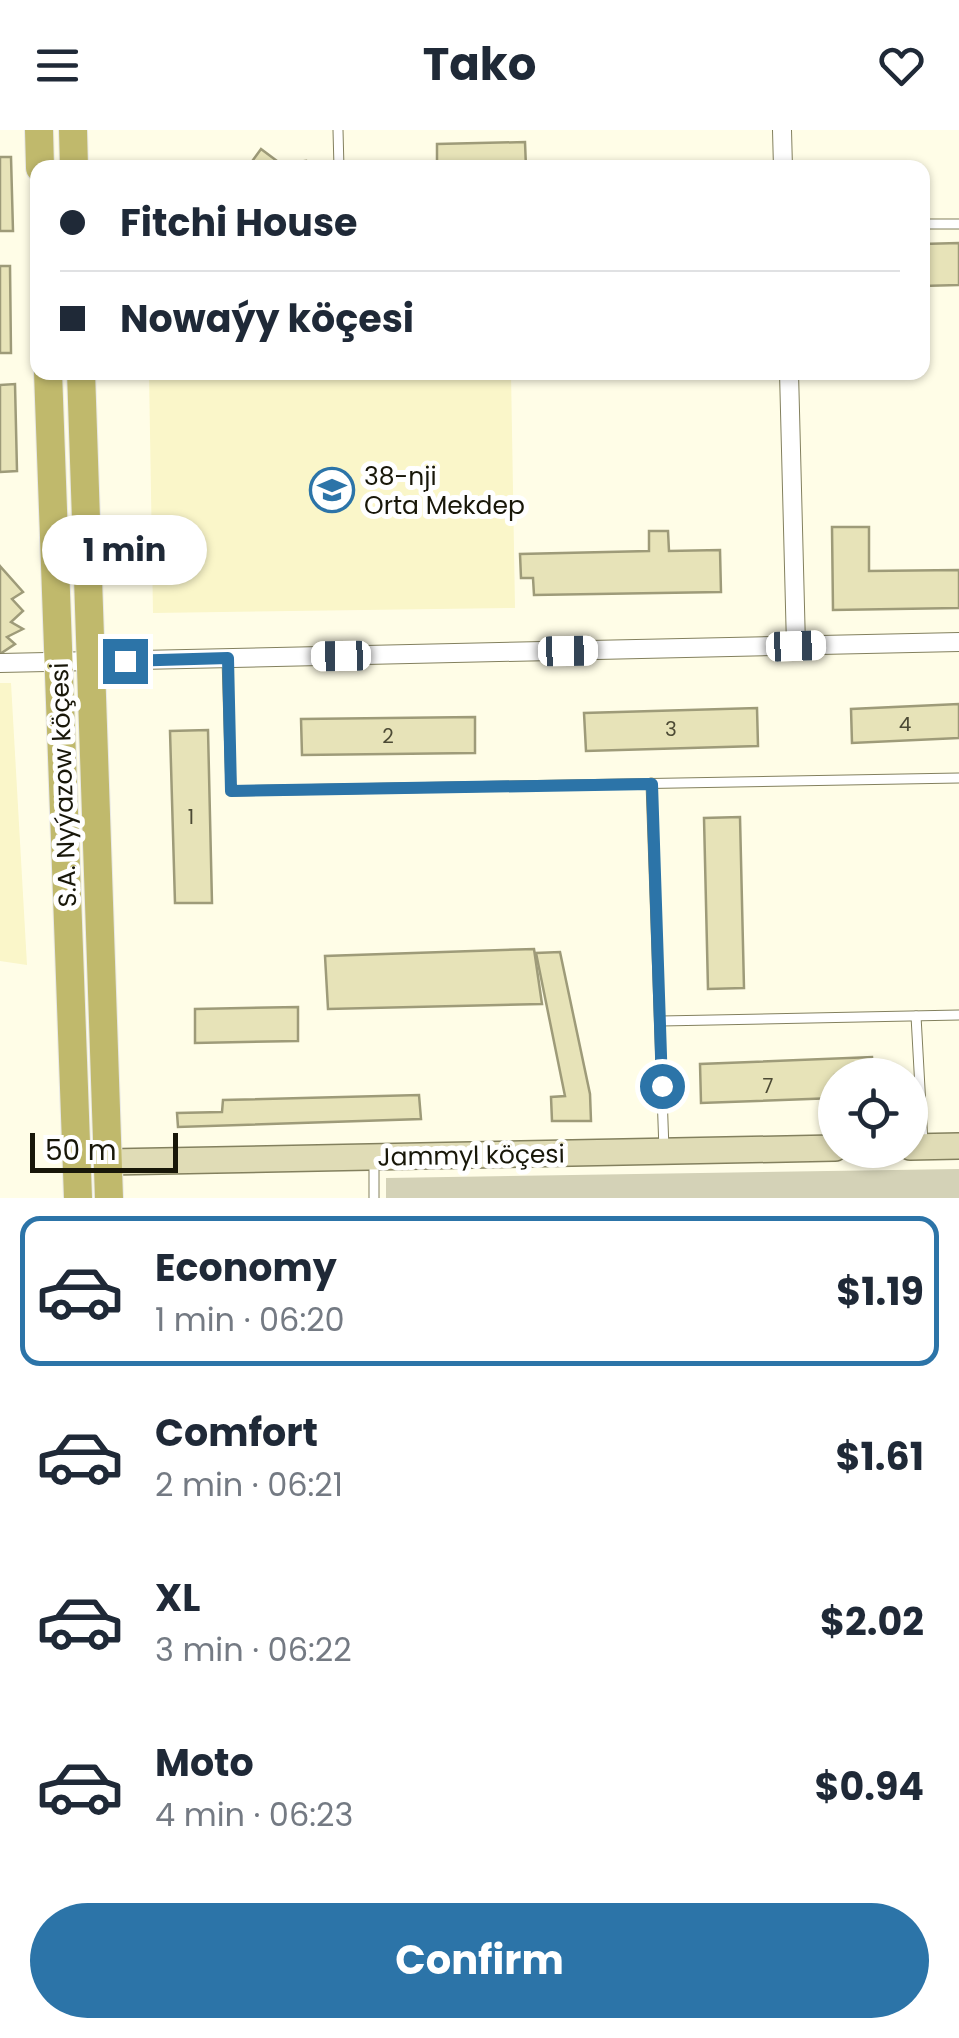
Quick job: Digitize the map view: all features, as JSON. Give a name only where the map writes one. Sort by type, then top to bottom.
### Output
[{"type":"main road","points":[[39,130],[40,160]]},
{"type":"main road","points":[[73,130],[74,160]]},
{"type":"main road","name":"S.A. Nyýazow köçesi","points":[[48,380],[78,1198]]},
{"type":"main road","name":"S.A. Nyýazow köçesi","points":[[81,380],[109,1197]]},
{"type":"street","points":[[782,130],[783,160]]},
{"type":"street","points":[[788,380],[796,646]]},
{"type":"street","points":[[0,663],[959,642]]},
{"type":"street","points":[[928,1147],[959,1146]]},
{"type":"street","name":"Jammyl köçesi","points":[[108,1162],[818,1148]]},
{"type":"lane","points":[[338,130],[339,160]]},
{"type":"lane","points":[[930,224],[959,224]]},
{"type":"lane","points":[[228,658],[231,791],[959,778]]},
{"type":"lane","points":[[652,784],[664,1151]]},
{"type":"lane","points":[[661,1020],[959,1014]]},
{"type":"lane","points":[[916,1016],[916,1058]]},
{"type":"lane","points":[[374,1157],[374,1198]]},
{"type":"shaded area","name":"38-nji Orta Mekdep","points":[[149,380],[511,380],[515,608],[153,613]]},
{"type":"shaded area","points":[[0,683],[11,683],[27,965],[0,961]]},
{"type":"shaded area","points":[[959,1169],[959,1198],[386,1198],[386,1178]]},
{"type":"building","points":[[525,142],[526,160],[437,160],[437,144]]},
{"type":"building","points":[[261,149],[276,160],[253,160]]},
{"type":"building","points":[[0,157],[11,157],[13,231],[0,231]]},
{"type":"building","points":[[959,243],[959,285],[930,286],[930,244]]},
{"type":"building","points":[[0,266],[10,266],[11,353],[0,353]]},
{"type":"building","points":[[15,384],[17,471],[0,472],[0,385]]},
{"type":"building","points":[[832,527],[869,527],[869,571],[959,570],[959,608],[833,610]]},
{"type":"building","points":[[649,531],[668,531],[669,551],[720,550],[721,592],[534,595],[533,578],[521,578],[520,554],[649,551]]},
{"type":"building","points":[[0,566],[23,592],[12,599],[23,611],[11,622],[23,629],[7,637],[15,644],[0,654]]},
{"type":"building","points":[[959,704],[959,738],[852,743],[851,709]]},
{"type":"building","points":[[757,708],[758,746],[586,751],[584,713]]},
{"type":"building","points":[[475,717],[475,753],[302,755],[301,719]]},
{"type":"building","points":[[208,730],[212,903],[175,903],[170,731]]},
{"type":"building","points":[[740,817],[744,988],[708,989],[704,818]]},
{"type":"building","points":[[534,949],[542,1004],[328,1009],[325,956]]},
{"type":"building","points":[[560,952],[590,1094],[591,1121],[552,1121],[551,1097],[565,1096],[536,953]]},
{"type":"building","points":[[298,1007],[298,1041],[195,1043],[195,1009]]},
{"type":"building","points":[[818,1059],[818,1099],[701,1103],[700,1064]]},
{"type":"building","points":[[419,1095],[421,1119],[178,1127],[177,1113],[222,1112],[223,1100]]},
{"type":"place","name":"38-nji Orta Mekdep","points":[[332,490]]},
{"type":"route","points":[[125,661],[228,658],[231,791],[652,784],[662,1086]]}]
